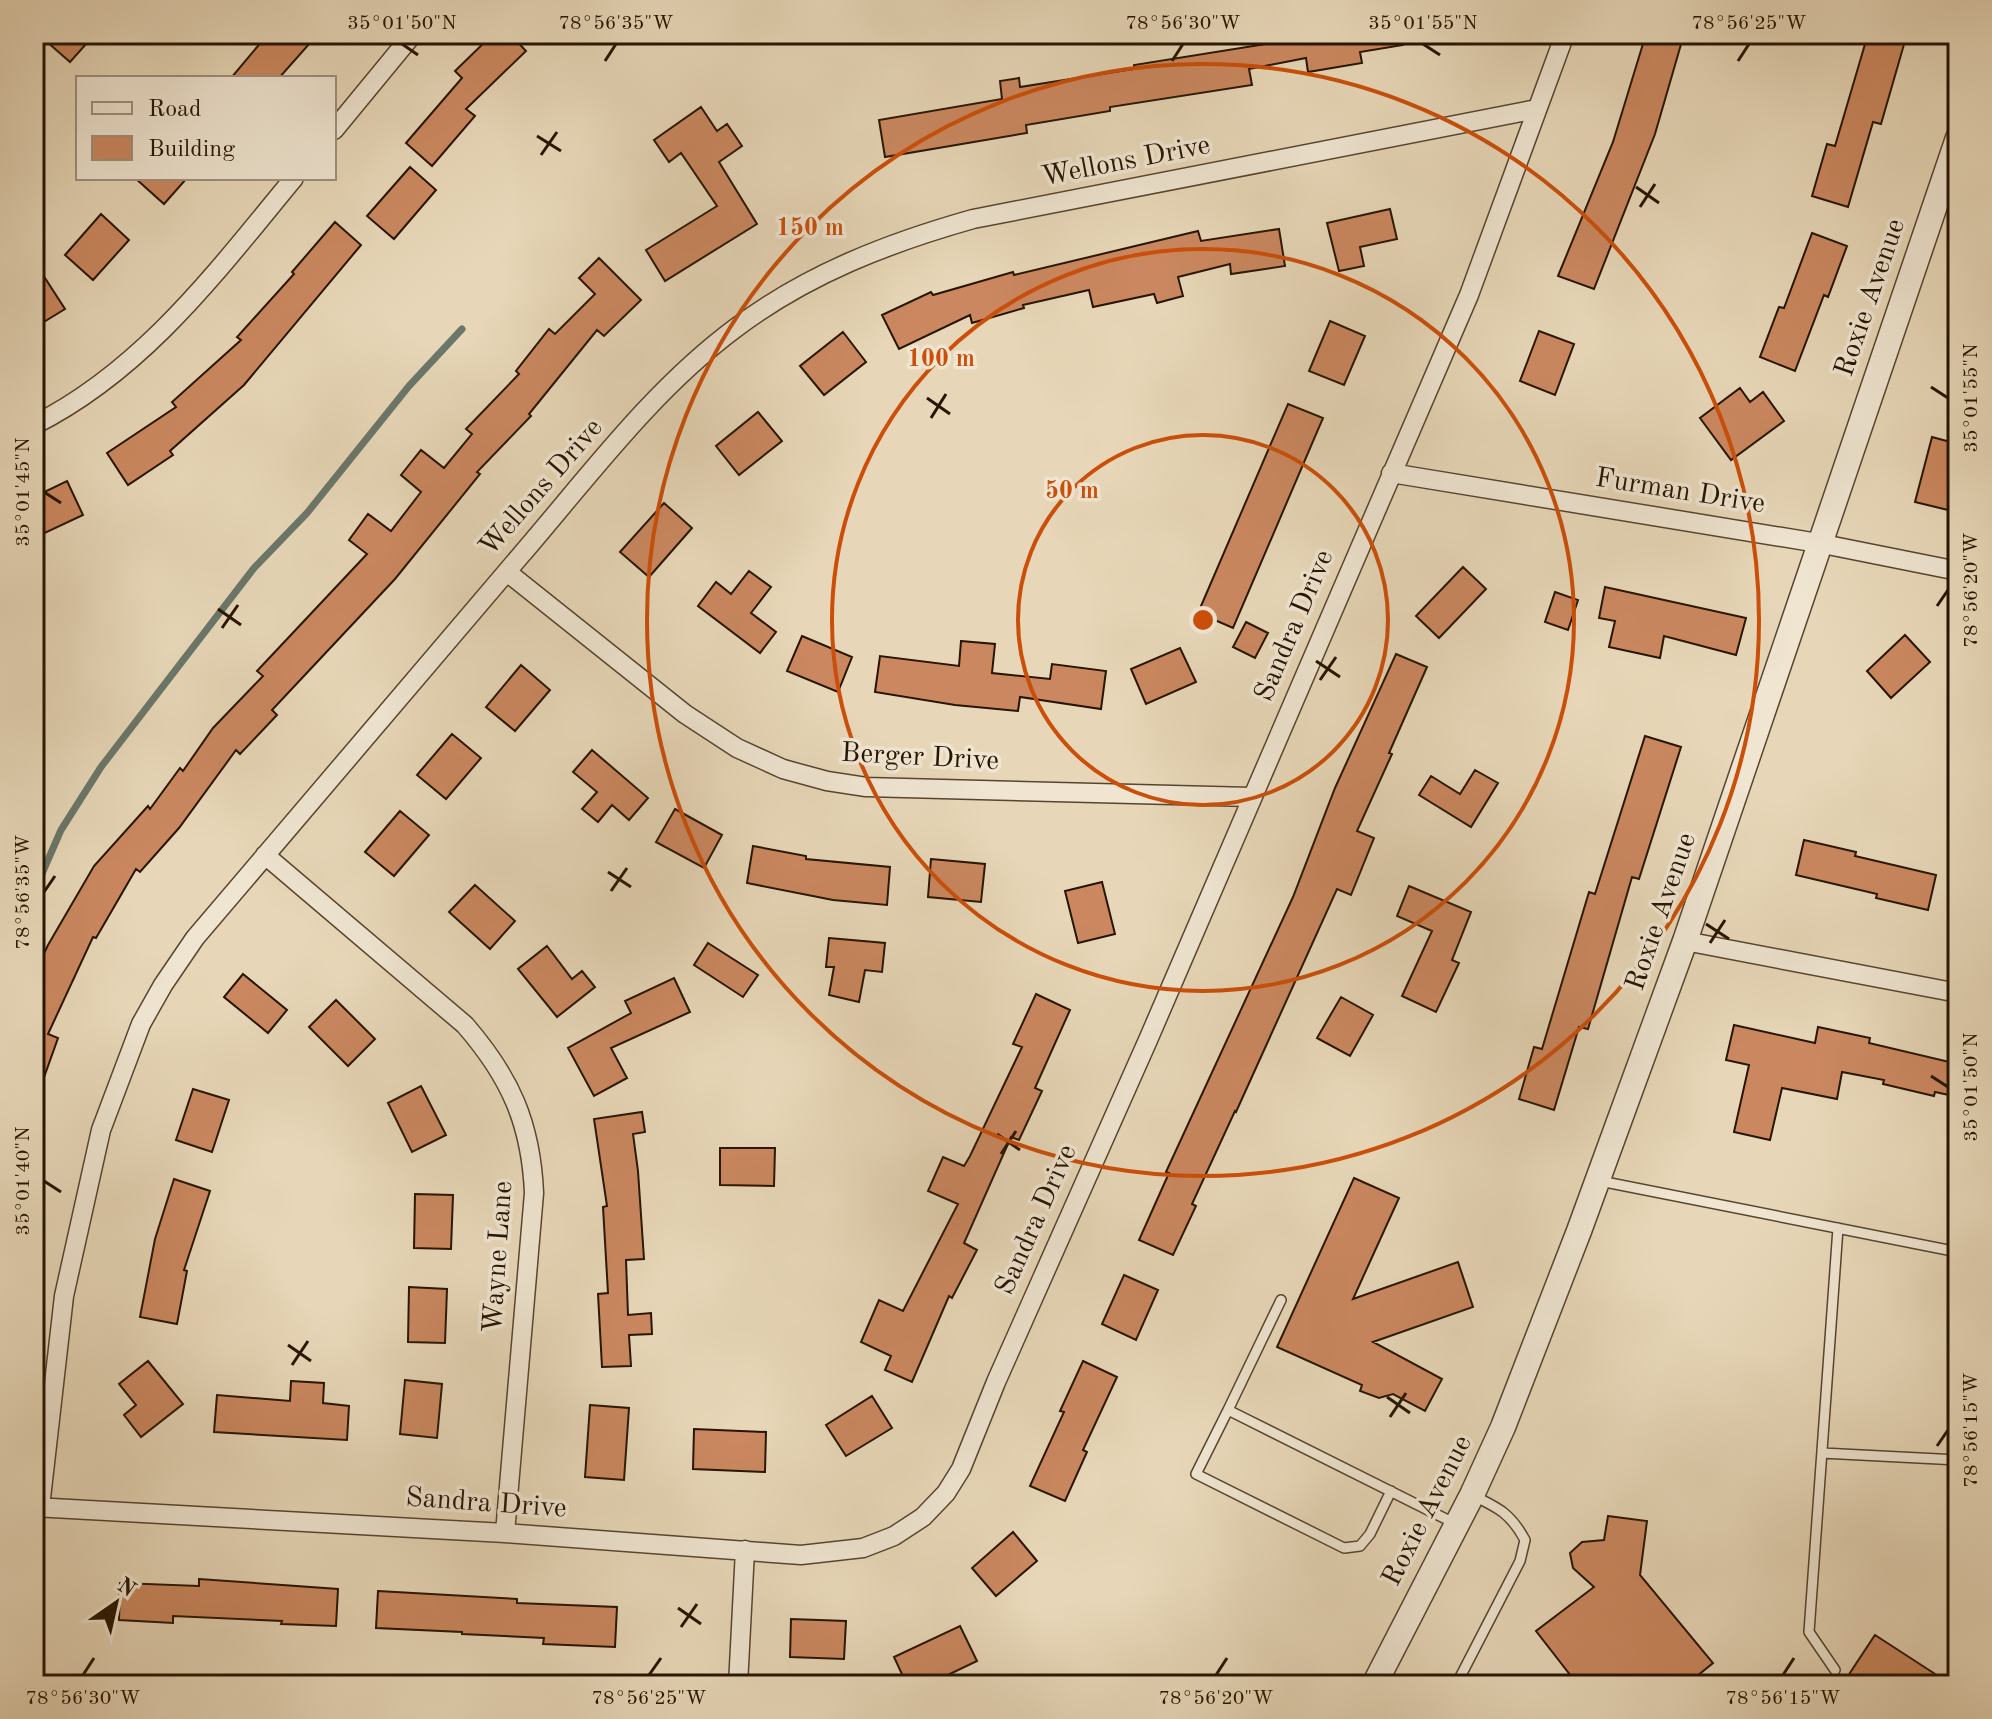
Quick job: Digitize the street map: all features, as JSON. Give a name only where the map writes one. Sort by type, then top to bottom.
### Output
[{"type":"street","points":[[336,128],[413,34]]},
{"type":"street","points":[[1537,109],[1565,34]]},
{"type":"street","name":"Sandra Drive","points":[[37,1507],[505,1533],[801,1555],[863,1548],[894,1536],[923,1517],[946,1493],[961,1469],[996,1382],[1148,1040],[1469,295],[1537,109]]},
{"type":"street","name":"Wellons Drive","points":[[37,1507],[64,1296],[101,1130],[128,1055],[163,985],[195,938],[265,855],[657,397],[698,358],[775,301],[860,257],[912,236],[973,219],[1537,109]]},
{"type":"street","name":"Roxie Avenue","points":[[1374,1685],[1472,1495],[1503,1427],[1598,1181],[1685,941],[1818,543],[1955,154]]},
{"type":"street","points":[[34,425],[102,383],[154,340],[190,304],[292,180]]},
{"type":"street","name":"Furman Drive","points":[[1391,473],[1818,543],[1958,571]]},
{"type":"street","name":"Berger Drive","points":[[507,572],[685,714],[737,748],[783,769],[827,781],[866,787],[1251,797]]},
{"type":"street","name":"Wayne Lane","points":[[265,855],[465,1025],[491,1055],[511,1089],[525,1126],[533,1164],[534,1193],[505,1533]]},
{"type":"street","points":[[1685,941],[1958,993]]},
{"type":"street","points":[[738,1685],[745,1550]]},
{"type":"lane","points":[[1598,1181],[1958,1252]]},
{"type":"lane","points":[[1835,1670],[1809,1632],[1838,1228]]},
{"type":"lane","points":[[1281,1300],[1196,1474],[1344,1548],[1360,1546],[1370,1534],[1391,1491]]},
{"type":"lane","points":[[1228,1410],[1456,1524]]},
{"type":"lane","points":[[1822,1453],[1958,1460]]},
{"type":"lane","points":[[1456,1685],[1520,1561],[1525,1540],[1517,1525],[1503,1510],[1472,1495]]},
{"type":"building","points":[[38,34],[95,34],[70,62]]},
{"type":"building","points":[[268,34],[318,34],[281,76],[233,76]]},
{"type":"building","points":[[493,34],[510,34],[526,51],[466,109],[475,116],[432,166],[406,143],[462,78],[455,71]]},
{"type":"building","points":[[1302,34],[1402,34],[1403,45],[1360,52],[1362,63],[1308,72],[1306,58],[1249,69],[1252,85],[1110,107],[1110,111],[1026,125],[1027,133],[885,157],[879,120],[1002,99],[1000,81],[1019,78],[1020,87],[1303,38]]},
{"type":"building","points":[[1646,34],[1684,34],[1655,134],[1594,289],[1558,276],[1613,142]]},
{"type":"building","points":[[1868,34],[1907,34],[1881,124],[1873,122],[1848,207],[1812,196],[1827,144],[1835,146]]},
{"type":"building","points":[[701,107],[717,131],[727,124],[742,146],[719,162],[757,224],[665,281],[646,250],[717,206],[681,153],[669,162],[654,140]]},
{"type":"building","points":[[410,167],[436,190],[394,239],[367,216]]},
{"type":"building","points":[[137,180],[185,180],[164,204]]},
{"type":"building","points":[[1390,209],[1397,239],[1360,247],[1364,266],[1339,271],[1327,223]]},
{"type":"building","points":[[101,214],[129,240],[93,280],[65,255]]},
{"type":"building","points":[[335,222],[361,245],[244,385],[170,451],[173,455],[128,485],[107,453],[176,407],[172,402],[241,340],[237,337],[294,274],[292,272]]},
{"type":"building","points":[[1279,229],[1285,266],[1231,274],[1230,264],[1178,277],[1183,296],[1157,303],[1154,294],[1093,307],[1089,290],[1023,305],[1024,308],[972,323],[970,315],[899,349],[882,315],[931,292],[933,295],[1013,272],[1014,275],[1198,231],[1201,241]]},
{"type":"building","points":[[1812,233],[1847,246],[1828,297],[1824,295],[1795,371],[1760,357],[1779,307],[1784,308]]},
{"type":"building","points":[[599,258],[641,300],[604,336],[597,330],[529,414],[531,416],[477,472],[480,474],[395,579],[272,710],[277,715],[240,754],[236,750],[179,828],[140,872],[136,869],[96,938],[93,937],[48,1034],[58,1038],[37,1097],[34,1096],[34,975],[94,866],[148,806],[150,809],[180,768],[183,771],[213,728],[263,676],[257,671],[367,554],[349,540],[368,514],[391,531],[421,492],[401,475],[421,450],[444,468],[472,434],[466,429],[519,374],[516,371],[549,329],[555,334],[595,294],[579,278]]},
{"type":"building","points":[[34,261],[65,309],[34,328]]},
{"type":"building","points":[[1330,321],[1365,336],[1344,385],[1309,371]]},
{"type":"building","points":[[1539,331],[1574,344],[1555,395],[1520,381]]},
{"type":"building","points":[[843,332],[866,362],[824,395],[800,366]]},
{"type":"building","points":[[1740,388],[1750,402],[1763,392],[1784,421],[1731,460],[1700,418]]},
{"type":"building","points":[[1288,404],[1323,418],[1233,628],[1201,614],[1201,606]]},
{"type":"building","points":[[758,412],[782,441],[739,475],[716,446]]},
{"type":"building","points":[[1932,437],[1958,444],[1958,472],[1948,510],[1915,502]]},
{"type":"building","points":[[67,481],[83,515],[34,538],[34,497]]},
{"type":"building","points":[[664,503],[692,528],[649,577],[620,552]]},
{"type":"building","points":[[1463,567],[1486,589],[1439,638],[1416,616]]},
{"type":"building","points":[[749,571],[771,587],[751,613],[776,632],[760,653],[698,606],[716,582],[731,594]]},
{"type":"building","points":[[1605,587],[1746,618],[1736,655],[1664,636],[1660,658],[1609,647],[1615,621],[1599,618]]},
{"type":"building","points":[[1555,592],[1578,600],[1568,630],[1545,622]]},
{"type":"building","points":[[1246,622],[1268,633],[1255,658],[1233,647]]},
{"type":"building","points":[[1905,635],[1930,662],[1891,698],[1867,671]]},
{"type":"building","points":[[802,636],[852,657],[838,692],[787,671]]},
{"type":"building","points":[[961,641],[995,644],[992,673],[1050,679],[1052,664],[1106,671],[1101,709],[1020,697],[1018,711],[875,692],[880,656],[959,666]]},
{"type":"building","points":[[1180,648],[1196,682],[1146,704],[1131,669]]},
{"type":"building","points":[[1396,654],[1427,667],[1357,831],[1374,838],[1351,895],[1337,889],[1192,1204],[1196,1206],[1173,1255],[1139,1240],[1169,1173],[1166,1172],[1293,897],[1335,788]]},
{"type":"building","points":[[521,665],[550,690],[515,731],[486,707]]},
{"type":"building","points":[[452,734],[481,758],[446,799],[417,775]]},
{"type":"building","points":[[1645,736],[1681,747],[1639,879],[1632,877],[1588,1029],[1579,1027],[1554,1110],[1519,1099],[1534,1047],[1542,1049],[1589,892],[1595,894]]},
{"type":"building","points":[[592,750],[648,798],[629,820],[612,805],[598,822],[582,809],[597,792],[573,772]]},
{"type":"building","points":[[1475,770],[1498,783],[1471,827],[1419,795],[1431,776],[1460,794]]},
{"type":"building","points":[[675,809],[722,835],[704,868],[656,842]]},
{"type":"building","points":[[400,811],[429,835],[394,876],[365,852]]},
{"type":"building","points":[[1804,840],[1936,875],[1928,910],[1796,875]]},
{"type":"building","points":[[753,846],[806,856],[806,859],[890,867],[887,905],[833,900],[747,883]]},
{"type":"building","points":[[931,859],[985,864],[981,902],[928,897]]},
{"type":"building","points":[[1102,882],[1115,934],[1078,943],[1065,891]]},
{"type":"building","points":[[475,885],[515,921],[490,949],[449,912]]},
{"type":"building","points":[[1409,886],[1471,912],[1452,960],[1459,963],[1436,1012],[1402,996],[1432,931],[1397,916]]},
{"type":"building","points":[[829,938],[885,943],[882,972],[865,970],[859,1002],[829,995],[834,967],[826,967]]},
{"type":"building","points":[[708,943],[758,975],[743,997],[694,965]]},
{"type":"building","points":[[547,946],[572,979],[582,971],[595,987],[557,1017],[518,969]]},
{"type":"building","points":[[243,974],[287,1010],[268,1033],[224,997]]},
{"type":"building","points":[[674,978],[690,1012],[611,1048],[627,1078],[594,1096],[568,1048],[631,1013],[625,1001]]},
{"type":"building","points":[[1036,994],[1070,1010],[1035,1088],[1042,1091],[1019,1140],[1011,1137],[964,1243],[977,1250],[952,1298],[949,1296],[912,1382],[885,1370],[891,1356],[861,1342],[879,1300],[903,1311],[958,1204],[928,1191],[943,1157],[964,1166],[970,1156],[1022,1047],[1013,1044]]},
{"type":"building","points":[[1341,997],[1373,1015],[1350,1056],[1317,1038]]},
{"type":"building","points":[[336,1000],[375,1039],[348,1066],[309,1027]]},
{"type":"building","points":[[1734,1025],[1815,1043],[1818,1027],[1870,1038],[1869,1043],[1958,1064],[1958,1097],[1935,1092],[1934,1096],[1883,1084],[1884,1080],[1842,1072],[1837,1099],[1782,1088],[1770,1140],[1734,1132],[1749,1065],[1726,1060]]},
{"type":"building","points":[[421,1086],[446,1135],[412,1152],[388,1103]]},
{"type":"building","points":[[193,1089],[229,1100],[212,1152],[176,1140]]},
{"type":"building","points":[[642,1112],[645,1132],[633,1134],[644,1259],[626,1260],[628,1315],[651,1313],[652,1334],[629,1335],[631,1366],[602,1367],[598,1294],[608,1293],[603,1207],[607,1206],[594,1119]]},
{"type":"building","points":[[720,1148],[775,1148],[774,1186],[720,1185]]},
{"type":"building","points":[[1354,1178],[1399,1198],[1353,1299],[1458,1262],[1473,1307],[1373,1342],[1442,1379],[1425,1411],[1393,1394],[1379,1398],[1360,1391],[1362,1385],[1277,1347]]},
{"type":"building","points":[[174,1179],[210,1191],[184,1270],[187,1271],[177,1324],[140,1317],[155,1239]]},
{"type":"building","points":[[415,1194],[453,1195],[451,1249],[414,1248]]},
{"type":"building","points":[[1124,1275],[1158,1290],[1136,1340],[1102,1324]]},
{"type":"building","points":[[409,1287],[447,1289],[445,1343],[408,1342]]},
{"type":"building","points":[[148,1361],[183,1404],[141,1437],[124,1415],[136,1405],[119,1384]]},
{"type":"building","points":[[1083,1361],[1117,1377],[1083,1450],[1087,1452],[1065,1501],[1030,1486],[1064,1412],[1060,1411]]},
{"type":"building","points":[[405,1380],[442,1384],[437,1438],[400,1434]]},
{"type":"building","points":[[291,1381],[324,1383],[323,1403],[349,1406],[347,1440],[214,1432],[217,1395],[290,1401]]},
{"type":"building","points":[[872,1396],[892,1428],[846,1456],[826,1425]]},
{"type":"building","points":[[590,1405],[629,1408],[624,1480],[585,1477]]},
{"type":"building","points":[[694,1429],[766,1432],[765,1472],[693,1469]]},
{"type":"building","points":[[1608,1516],[1647,1521],[1640,1575],[1713,1663],[1686,1685],[1578,1685],[1536,1631],[1594,1587],[1573,1568],[1570,1553],[1582,1542],[1604,1540]]},
{"type":"building","points":[[1013,1532],[1037,1561],[996,1596],[972,1568]]},
{"type":"building","points":[[199,1579],[338,1589],[336,1626],[173,1616],[173,1623],[119,1620],[120,1583],[199,1586]]},
{"type":"building","points":[[378,1591],[517,1599],[517,1603],[617,1607],[615,1647],[543,1644],[544,1638],[376,1628]]},
{"type":"building","points":[[791,1619],[846,1621],[844,1659],[790,1657]]},
{"type":"building","points":[[960,1626],[977,1661],[927,1685],[907,1685],[894,1657]]},
{"type":"building","points":[[1875,1635],[1952,1685],[1842,1685]]},
{"type":"waterway","points":[[34,892],[61,830],[101,767],[254,568],[307,513],[409,386],[462,329]]}]
